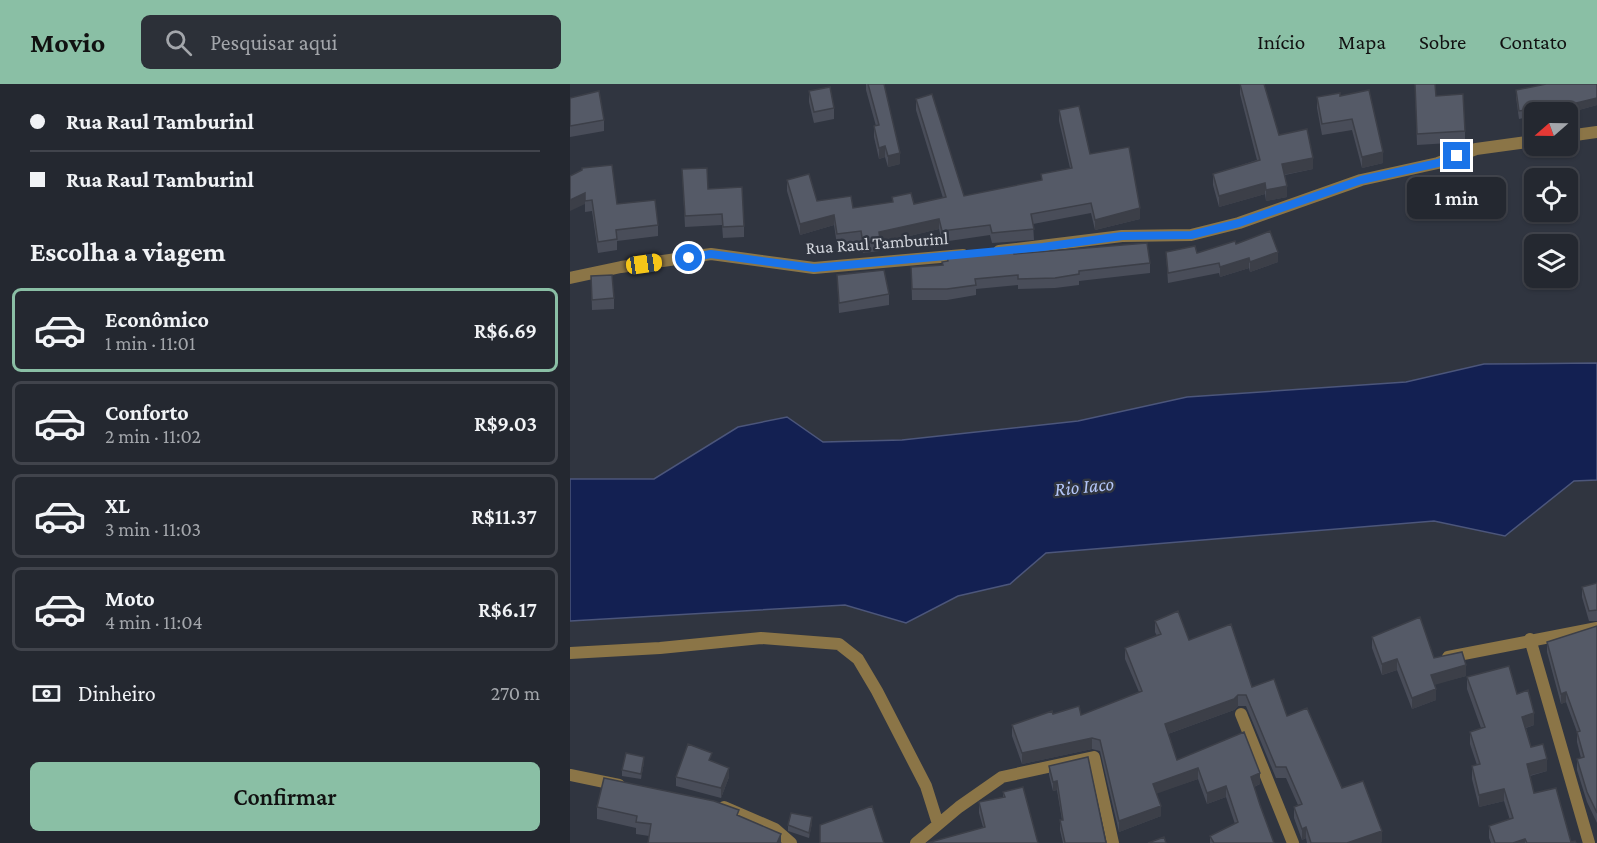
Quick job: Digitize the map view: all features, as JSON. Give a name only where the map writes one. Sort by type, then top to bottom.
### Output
[{"type":"street","points":[[1578,135],[1597,132]]},
{"type":"street","name":"Rua Raul Tamburinl","points":[[570,278],[621,267],[711,254],[814,268],[983,253],[1122,236],[1191,235],[1239,223],[1361,180],[1438,163],[1476,149],[1524,142]]},
{"type":"street","points":[[1441,659],[1530,639],[1597,628]]},
{"type":"street","points":[[570,653],[660,648],[762,638],[838,644],[858,659],[877,691],[926,786],[938,824]]},
{"type":"street","points":[[1530,639],[1539,678],[1588,843]]},
{"type":"street","points":[[1241,714],[1293,843]]},
{"type":"street","points":[[916,843],[1002,777],[1094,757],[1113,843]]},
{"type":"street","points":[[570,775],[627,787]]},
{"type":"street","points":[[714,805],[733,809],[775,829],[791,843]]},
{"type":"water","name":"Rio Iaco","points":[[1597,363],[1597,480],[1574,481],[1505,536],[1434,521],[1046,553],[1010,584],[958,596],[906,623],[845,605],[570,621],[570,479],[654,479],[738,427],[787,417],[823,442],[902,440],[1078,421],[1187,397],[1406,382],[1484,364]]},
{"type":"building","points":[[868,84],[884,84],[900,153],[888,156],[885,146],[879,148],[874,126],[879,125]]},
{"type":"building","points":[[1240,84],[1264,84],[1279,135],[1307,129],[1313,158],[1282,164],[1287,186],[1266,190],[1265,183],[1219,196],[1213,174],[1260,160]]},
{"type":"building","points":[[1415,84],[1435,84],[1436,96],[1463,94],[1465,131],[1417,134]]},
{"type":"building","points":[[1546,84],[1597,84],[1597,98],[1578,103],[1524,102],[1524,110],[1519,111],[1516,90]]},
{"type":"building","points":[[830,87],[834,108],[814,112],[809,91]]},
{"type":"building","points":[[1369,90],[1383,152],[1362,157],[1352,119],[1322,124],[1317,97],[1340,93],[1340,96]]},
{"type":"building","points":[[599,91],[604,120],[570,126],[570,98]]},
{"type":"building","points":[[932,94],[964,196],[1042,180],[1041,174],[1072,168],[1059,110],[1079,106],[1090,154],[1129,147],[1140,208],[1095,220],[1091,203],[1031,214],[1034,229],[992,233],[990,225],[942,231],[939,219],[879,232],[880,240],[863,243],[861,231],[837,234],[834,215],[800,224],[787,180],[809,174],[817,201],[851,196],[853,208],[893,202],[892,197],[911,193],[914,204],[946,197],[916,99]]},
{"type":"building","points":[[612,165],[617,204],[655,200],[658,225],[616,230],[617,239],[598,242],[592,200],[585,201],[585,193],[570,200],[570,176],[582,168]]},
{"type":"building","points":[[707,168],[708,189],[742,187],[744,226],[723,227],[722,214],[685,216],[682,169]]},
{"type":"building","points":[[1270,231],[1278,252],[1250,262],[1249,258],[1220,267],[1219,263],[1168,273],[1166,252],[1195,246],[1197,253],[1235,241],[1236,244]]},
{"type":"building","points":[[1147,243],[1150,263],[1079,271],[1079,274],[1055,278],[1018,279],[1018,275],[975,279],[976,285],[947,289],[912,289],[911,267],[943,265],[942,262],[948,261],[947,255],[1013,248],[1014,254]]},
{"type":"building","points":[[884,270],[889,294],[839,303],[837,275]]},
{"type":"building","points":[[612,275],[614,298],[592,300],[591,276]]},
{"type":"building","points":[[1597,583],[1597,610],[1589,611],[1582,587]]},
{"type":"building","points":[[1178,611],[1189,640],[1231,624],[1252,687],[1274,679],[1287,716],[1307,708],[1342,788],[1363,781],[1382,831],[1347,843],[1311,843],[1306,827],[1302,829],[1294,807],[1302,804],[1286,767],[1276,767],[1246,695],[1238,695],[1234,699],[1165,724],[1177,760],[1244,732],[1260,773],[1251,777],[1274,843],[1214,843],[1210,836],[1238,822],[1226,786],[1207,793],[1198,768],[1153,784],[1161,806],[1119,821],[1100,740],[1092,738],[1022,753],[1012,725],[1052,711],[1053,714],[1079,706],[1081,715],[1142,691],[1125,648],[1161,634],[1155,621]]},
{"type":"building","points":[[1420,617],[1434,658],[1462,652],[1466,665],[1431,675],[1436,689],[1412,698],[1397,659],[1382,664],[1372,637]]},
{"type":"building","points":[[1597,626],[1597,813],[1587,792],[1577,759],[1584,757],[1577,732],[1580,731],[1566,692],[1561,694],[1547,642]]},
{"type":"building","points":[[1509,666],[1517,694],[1528,690],[1534,713],[1522,717],[1531,747],[1543,744],[1547,759],[1527,764],[1534,793],[1556,788],[1571,842],[1576,843],[1527,843],[1525,839],[1513,843],[1495,843],[1489,826],[1513,818],[1504,789],[1479,795],[1472,766],[1480,764],[1470,732],[1485,727],[1467,677]]},
{"type":"building","points":[[688,744],[712,753],[709,760],[729,768],[721,788],[676,777]]},
{"type":"building","points":[[626,753],[644,757],[641,774],[622,770]]},
{"type":"building","points":[[1088,757],[1106,843],[1065,843],[1060,820],[1063,820],[1057,781],[1053,782],[1049,766]]},
{"type":"building","points":[[604,778],[714,801],[739,810],[737,815],[781,834],[777,843],[648,843],[651,824],[636,822],[637,816],[597,807]]},
{"type":"building","points":[[1023,787],[1038,843],[927,843],[985,827],[979,802],[1005,797],[1003,792]]},
{"type":"building","points":[[872,806],[884,843],[820,843],[820,825]]},
{"type":"building","points":[[791,813],[812,817],[809,833],[788,825]]},
{"type":"building","points":[[1164,837],[1166,843],[1148,843]]},
{"type":"route","points":[[689,258],[711,254],[814,268],[1043,247],[1122,236],[1191,235],[1239,223],[1361,180],[1438,163],[1457,156]]}]
